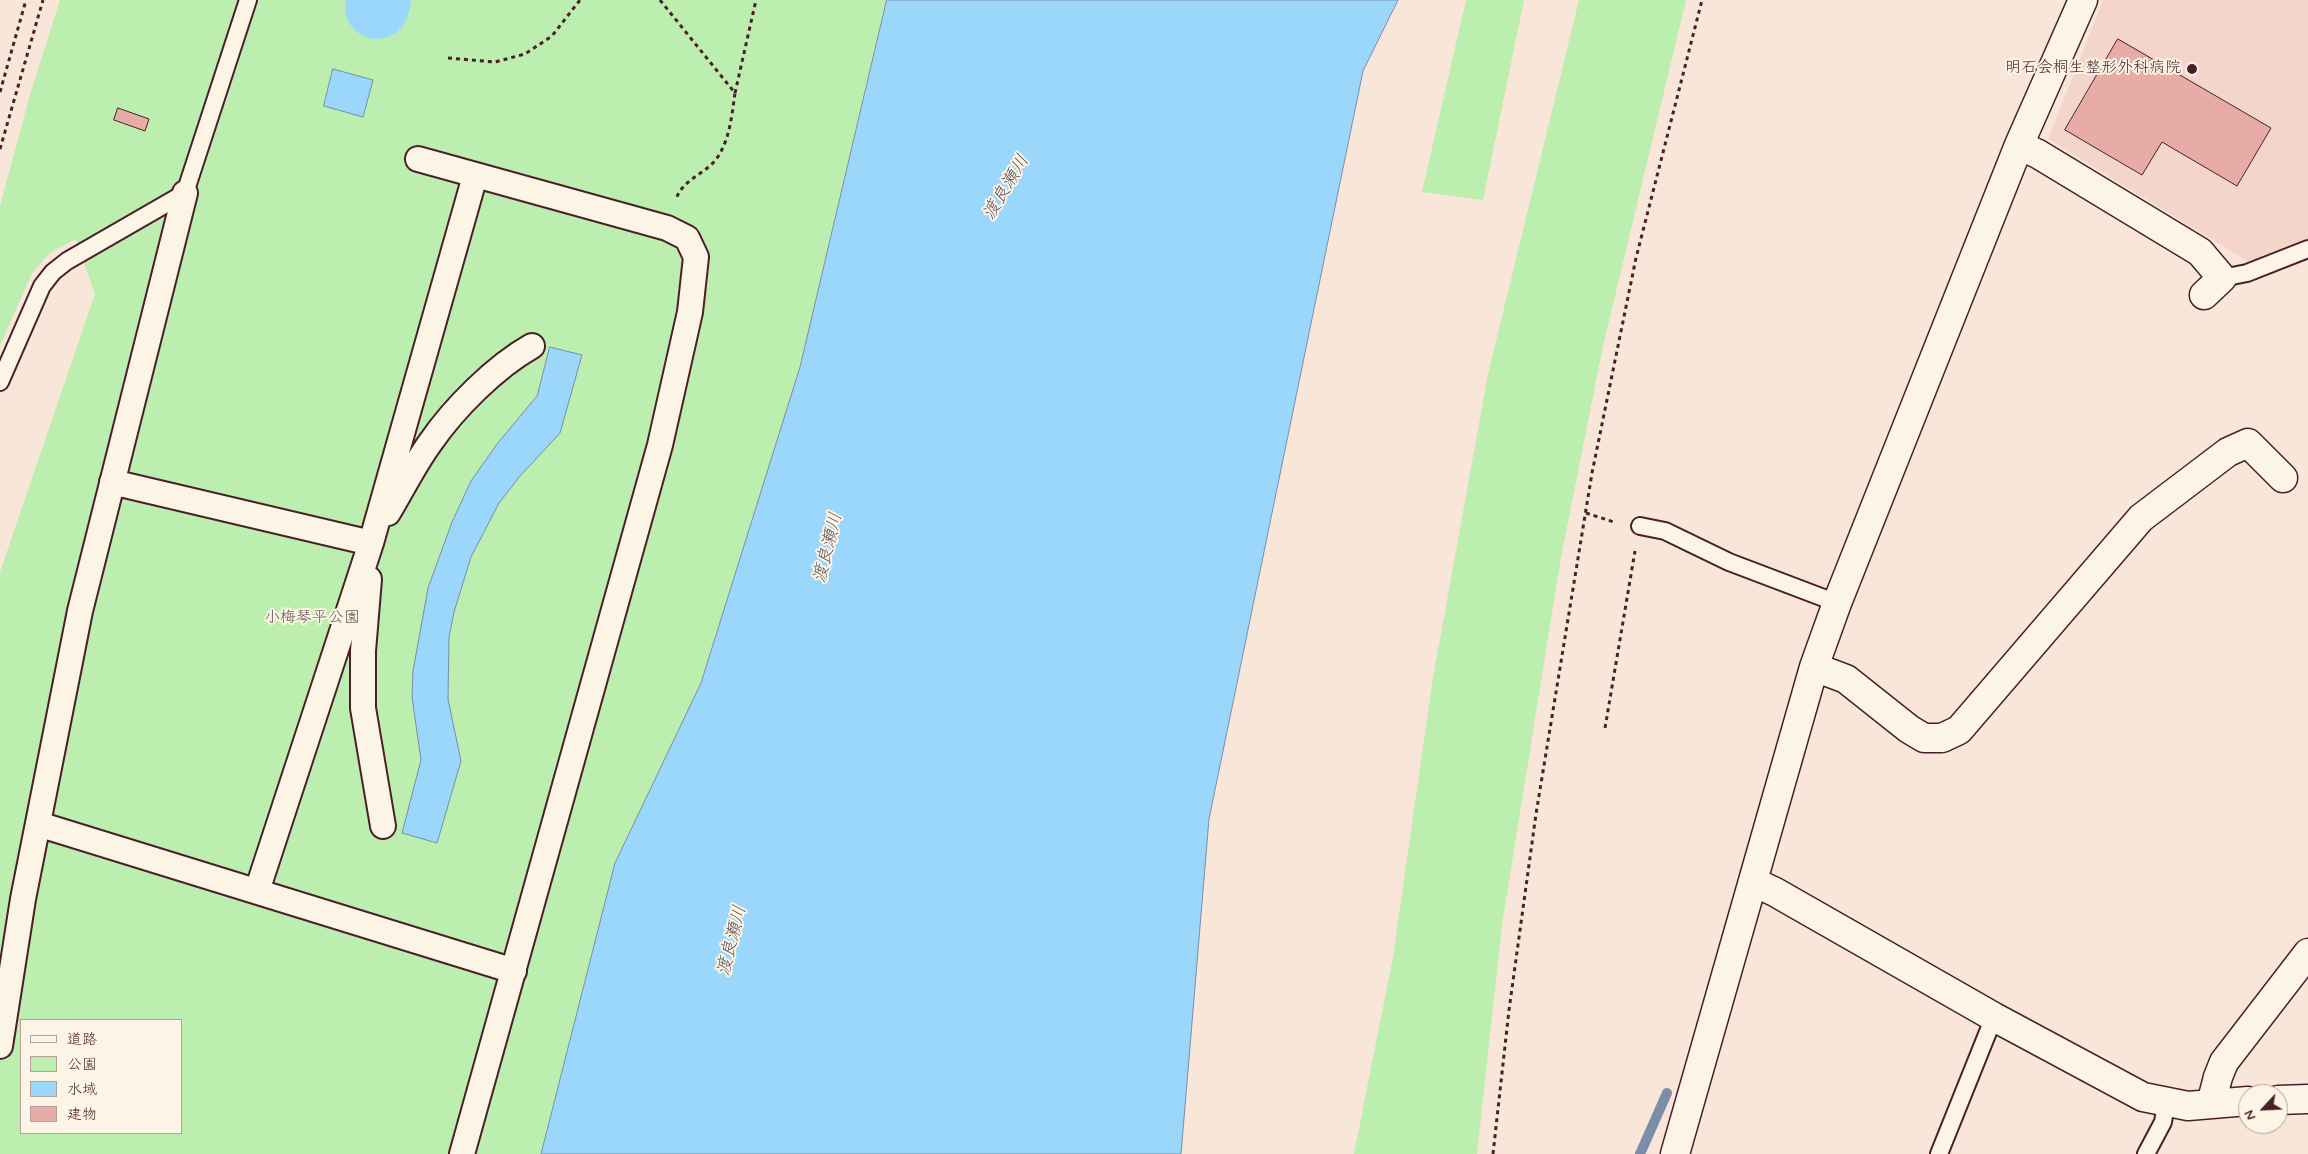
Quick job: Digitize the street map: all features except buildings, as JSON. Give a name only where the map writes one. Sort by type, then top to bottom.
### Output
[{"type":"street","points":[[1675,1154],[1703,1049],[1754,882],[1814,667],[2019,145],[2083,0]]},
{"type":"street","points":[[2019,145],[2038,154],[2200,252],[2213,286]]},
{"type":"street","points":[[418,159],[667,228],[687,238],[696,257],[690,312],[660,445],[462,1154]]},
{"type":"street","points":[[257,891],[371,543],[475,176]]},
{"type":"street","points":[[0,1046],[23,899],[80,611],[185,193]]},
{"type":"street","points":[[383,826],[363,708],[363,651],[371,543],[430,443],[447,422],[512,357],[532,346]]},
{"type":"street","points":[[1814,667],[1846,679],[1909,729],[1924,738],[1942,738],[1959,730],[2141,518],[2228,452],[2248,443],[2283,478]]},
{"type":"street","points":[[112,482],[371,543]]},
{"type":"street","points":[[38,824],[514,971]]},
{"type":"street","points":[[1754,882],[1775,892],[1994,1017],[2143,1096],[2188,1106],[2238,1102]]},
{"type":"street","points":[[2211,1104],[2224,1062],[2308,953]]},
{"type":"street","points":[[2288,1100],[2308,1100]]},
{"type":"lane","points":[[0,382],[33,304],[42,286],[53,272],[185,193],[248,0]]},
{"type":"lane","points":[[2213,286],[2308,249]]},
{"type":"lane","points":[[1640,526],[1665,531],[1729,562],[1838,603]]},
{"type":"lane","points":[[1939,1154],[1994,1017]]},
{"type":"lane","points":[[2146,1154],[2163,1122],[2166,1102]]},
{"type":"path","points":[[0,92],[26,0]]},
{"type":"path","points":[[0,149],[43,0]]},
{"type":"path","points":[[448,58],[495,62],[525,54],[552,36],[580,0]]},
{"type":"path","points":[[660,0],[735,94]]},
{"type":"path","points":[[667,228],[677,196],[686,182],[704,170],[719,156],[730,128],[735,94],[756,0]]},
{"type":"path","points":[[1493,1154],[1508,1010],[1536,814],[1592,473],[1636,258],[1702,0]]},
{"type":"path","points":[[1586,513],[1599,518]]},
{"type":"path","points":[[1605,728],[1640,526]]},
{"type":"shaded area","name":"明石会桐生整形外科病院","points":[[2103,0],[2308,0],[2308,239],[2252,264],[2048,139]]},
{"type":"green space","name":"小梅琴平公園","points":[[60,0],[887,0],[800,367],[701,683],[615,863],[541,1154],[0,1154],[0,572],[95,294],[76,239],[51,252],[32,273],[0,346],[0,206],[29,98]]},
{"type":"green space","points":[[1466,0],[1524,0],[1483,200],[1422,192]]},
{"type":"green space","points":[[1579,0],[1686,0],[1603,346],[1561,557],[1502,925],[1477,1154],[1354,1154],[1393,957],[1433,678],[1488,374]]},
{"type":"water","name":"渡良瀬川","points":[[887,0],[1398,0],[1363,71],[1209,819],[1181,1154],[541,1154],[615,863],[701,683],[800,367]]},
{"type":"water","points":[[333,69],[373,80],[363,117],[324,106]]},
{"type":"water","points":[[550,347],[582,355],[560,433],[520,476],[499,503],[471,557],[454,612],[449,637],[448,699],[461,761],[437,843],[402,833],[421,760],[412,697],[413,671],[428,588],[452,522],[471,481],[497,444],[537,396]]},
{"type":"waterway","points":[[377,7],[379,0]]},
{"type":"waterway","points":[[1640,1154],[1667,1093]]},
{"type":"place","name":"明石会桐生整形外科病院","points":[[2192,69]]}]
